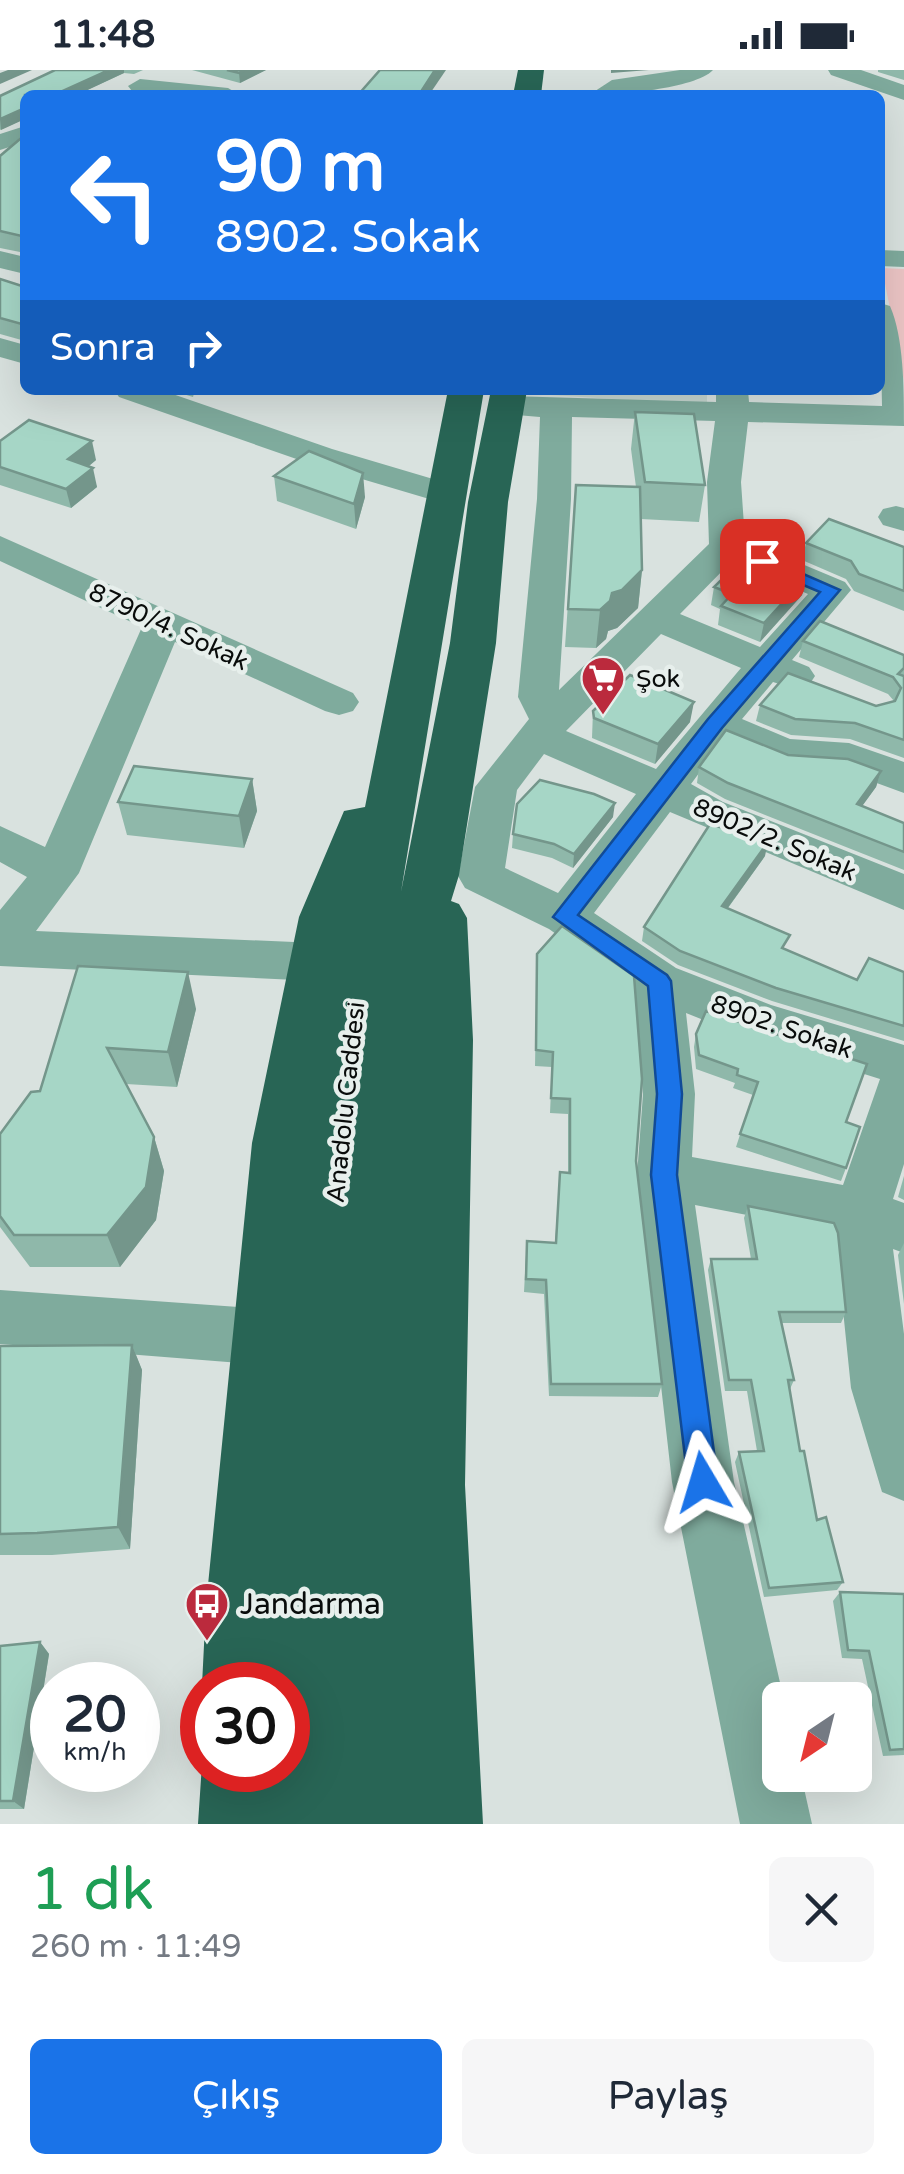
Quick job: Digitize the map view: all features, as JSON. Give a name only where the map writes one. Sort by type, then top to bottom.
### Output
[{"type":"highway","name":"Anadolu Caddesi","points":[[308,1824],[310,1575],[339,1133],[356,992],[448,494],[480,395]]},
{"type":"highway","name":"Anadolu Caddesi","points":[[380,1824],[373,1552],[388,1133],[412,939],[433,875],[473,643],[488,502],[480,395]]},
{"type":"highway","points":[[243,1662],[283,1142],[326,918],[416,680]]},
{"type":"highway","points":[[433,875],[443,937],[444,1040],[428,1485],[441,1824]]},
{"type":"highway","points":[[240,1824],[241,1792]]},
{"type":"street","points":[[129,90],[178,70]]},
{"type":"street","points":[[618,80],[653,76],[654,70]]},
{"type":"street","points":[[618,80],[682,77],[702,70]]},
{"type":"street","points":[[839,70],[904,94]]},
{"type":"street","points":[[486,395],[556,407],[733,401],[902,416],[885,336]]},
{"type":"street","points":[[160,395],[208,403],[320,456],[448,494]]},
{"type":"street","points":[[544,728],[727,546],[724,482],[733,401]]},
{"type":"street","points":[[544,728],[538,698],[554,498],[556,407]]},
{"type":"street","points":[[564,917],[715,723],[832,590],[727,546]]},
{"type":"street","name":"8790/4. Sokak","points":[[0,547],[238,660],[339,702]]},
{"type":"street","points":[[656,618],[838,692]]},
{"type":"street","points":[[0,945],[56,873],[164,622]]},
{"type":"street","points":[[715,723],[784,753],[850,757],[904,778]]},
{"type":"street","name":"8902. Sokak","points":[[544,728],[496,787],[480,876],[564,917],[659,981],[760,1021],[904,1066]]},
{"type":"street","name":"8902/2. Sokak","points":[[544,728],[708,812],[904,894]]},
{"type":"street","points":[[0,842],[56,873]]},
{"type":"street","points":[[0,945],[317,962]]},
{"type":"street","points":[[659,981],[669,1094],[664,1175],[703,1482],[776,1824]]},
{"type":"street","points":[[904,1082],[883,1220],[882,1388],[904,1470]]},
{"type":"street","points":[[664,1175],[883,1220]]},
{"type":"street","points":[[0,1316],[266,1337]]},
{"type":"shaded area","points":[[885,268],[904,269],[904,381],[885,283]]},
{"type":"shaded area","points":[[551,395],[707,395],[707,405]]},
{"type":"building","points":[[55,70],[109,70],[65,90],[20,90],[20,110],[0,119],[0,96]]},
{"type":"building","points":[[380,70],[435,70],[422,90],[362,90]]},
{"type":"building","points":[[20,139],[20,236],[0,231],[0,156]]},
{"type":"building","points":[[0,279],[20,285],[20,323],[0,318]]},
{"type":"building","points":[[635,412],[694,414],[705,485],[645,482]]},
{"type":"building","points":[[29,420],[92,441],[68,459],[93,468],[66,489],[0,467],[0,441]]},
{"type":"building","points":[[309,451],[363,473],[354,504],[274,476]]},
{"type":"building","points":[[576,485],[640,487],[642,570],[622,590],[612,593],[600,610],[568,609]]},
{"type":"building","points":[[829,519],[904,547],[904,591],[859,574],[851,561],[806,543]]},
{"type":"building","points":[[749,553],[806,577],[764,623],[721,606],[732,594],[714,587]]},
{"type":"building","points":[[820,621],[904,655],[904,668],[898,674],[904,676],[904,740],[855,723],[795,719],[760,705],[788,673],[876,706],[895,701],[901,688],[893,677],[803,641]]},
{"type":"building","points":[[630,675],[694,702],[658,744],[594,718],[593,711]]},
{"type":"building","points":[[726,730],[788,755],[848,759],[881,771],[857,804],[904,823],[904,852],[728,783],[699,767]]},
{"type":"building","points":[[134,766],[252,779],[239,816],[118,802]]},
{"type":"building","points":[[540,780],[615,803],[574,854],[554,844],[513,834],[517,804]]},
{"type":"building","points":[[710,824],[768,842],[722,906],[790,935],[782,948],[857,980],[869,958],[904,972],[904,1026],[776,988],[680,951],[644,927]]},
{"type":"building","points":[[562,926],[634,976],[642,1079],[636,1161],[662,1384],[551,1384],[546,1280],[526,1279],[527,1241],[556,1243],[560,1172],[570,1173],[570,1099],[551,1098],[553,1052],[536,1050],[537,954]]},
{"type":"building","points":[[78,966],[188,972],[168,1052],[107,1048],[154,1137],[146,1187],[107,1235],[14,1235],[0,1216],[0,1134],[31,1092],[40,1091]]},
{"type":"building","points":[[706,1011],[867,1064],[846,1122],[860,1127],[846,1168],[740,1134],[758,1082],[737,1075],[738,1069],[699,1055],[696,1034]]},
{"type":"building","points":[[748,1206],[834,1223],[838,1233],[846,1312],[779,1312],[794,1380],[788,1380],[800,1451],[804,1451],[817,1520],[826,1517],[843,1582],[769,1588],[739,1452],[764,1451],[751,1380],[729,1380],[711,1259],[757,1259]]},
{"type":"building","points":[[132,1345],[118,1527],[0,1534],[0,1346]]},
{"type":"building","points":[[840,1592],[904,1594],[904,1749],[890,1750],[869,1651],[848,1650]]},
{"type":"building","points":[[40,1642],[37,1662],[30,1662],[30,1701],[13,1801],[0,1801],[0,1646]]},
{"type":"place","name":"Şok","points":[[603,716]]},
{"type":"place","name":"Jandarma","points":[[207,1642]]},
{"type":"route","points":[[703,1482],[664,1175],[669,1094],[659,981],[564,917],[715,723],[832,590],[762,561]]}]
